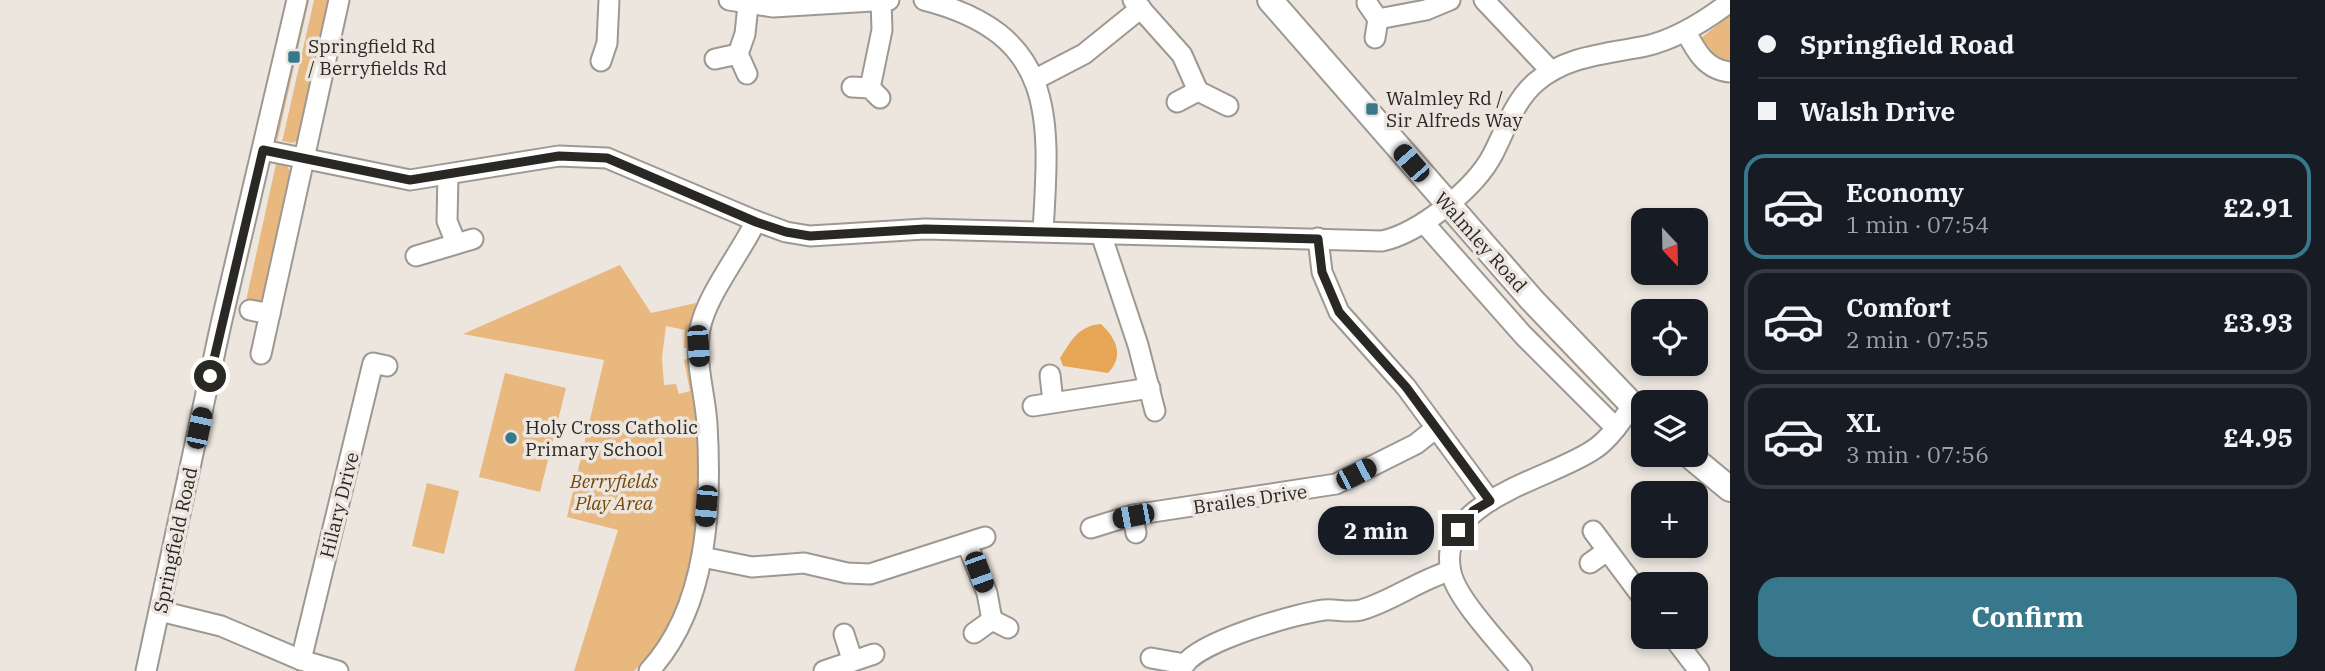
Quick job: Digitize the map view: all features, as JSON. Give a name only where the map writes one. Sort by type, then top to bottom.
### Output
[{"type":"main road","name":"Walmley Road","points":[[1270,0],[1447,204],[1631,404]]},
{"type":"main road","points":[[1703,467],[1730,489]]},
{"type":"street","name":"Springfield Road","points":[[146,671],[221,324],[297,0]]},
{"type":"street","points":[[261,354],[339,0]]},
{"type":"street","points":[[609,0],[611,50]]},
{"type":"street","points":[[747,74],[738,54],[745,34],[739,3],[889,0]]},
{"type":"street","points":[[924,0],[969,14],[989,26],[1009,43],[1034,80],[1048,133],[1043,232]]},
{"type":"street","points":[[1374,20],[1426,10],[1450,0]]},
{"type":"street","points":[[1485,0],[1551,71]]},
{"type":"street","points":[[868,91],[882,30],[881,1]]},
{"type":"street","points":[[263,150],[400,179],[448,176],[559,156],[607,158],[756,222],[786,232],[810,236],[925,229],[1382,241],[1409,233],[1447,204],[1491,157],[1522,97],[1551,71],[1573,60],[1647,46],[1686,32],[1730,2]]},
{"type":"street","points":[[1034,80],[1084,54],[1137,4],[1182,55],[1198,91],[1228,106]]},
{"type":"street","points":[[1686,32],[1699,55],[1709,64],[1730,72]]},
{"type":"street","points":[[715,59],[738,54]]},
{"type":"street","points":[[1177,103],[1198,91]]},
{"type":"street","points":[[416,256],[465,241],[447,221],[448,176]]},
{"type":"street","points":[[649,671],[670,643],[687,608],[702,557],[707,424],[699,366],[701,326],[708,305],[756,222]]},
{"type":"street","name":"Walmley Road","points":[[1424,223],[1523,335],[1616,428]]},
{"type":"street","points":[[1101,234],[1155,411]]},
{"type":"street","points":[[1318,239],[1322,272],[1339,312],[1406,387],[1490,501]]},
{"type":"street","points":[[250,310],[270,314]]},
{"type":"street","name":"Hilary Drive","points":[[301,660],[373,363],[387,366]]},
{"type":"street","points":[[1050,376],[1054,402]]},
{"type":"street","points":[[1033,406],[1150,388]]},
{"type":"street","points":[[1522,671],[1458,591],[1450,571],[1451,548],[1458,530],[1473,511],[1490,501],[1592,452],[1631,417]]},
{"type":"street","name":"Brailes Drive","points":[[1091,528],[1135,524],[1336,484],[1416,444],[1436,428]]},
{"type":"street","points":[[1593,531],[1631,582]]},
{"type":"street","points":[[702,557],[752,567],[804,563],[847,573],[870,574],[976,540],[987,593],[1000,624],[974,633]]},
{"type":"street","points":[[1590,563],[1607,551]]},
{"type":"street","points":[[1151,658],[1184,667],[1199,650],[1224,639],[1313,612],[1360,610],[1427,578],[1450,571]]},
{"type":"street","points":[[160,611],[221,626],[301,660],[338,671]]},
{"type":"street","points":[[844,634],[852,659]]},
{"type":"street","points":[[1682,649],[1699,671]]},
{"type":"street","points":[[824,671],[874,653]]},
{"type":"green space","points":[[305,0],[309,0],[277,142],[275,134]]},
{"type":"green space","points":[[314,0],[333,0],[303,138],[293,143],[282,141],[283,138]]},
{"type":"green space","points":[[1730,15],[1730,66],[1712,56],[1701,38]]},
{"type":"green space","points":[[276,164],[287,166],[292,174],[266,300],[262,303],[246,301]]},
{"type":"green space","name":"Berryfields Play Area","points":[[620,265],[651,313],[696,303],[688,348],[684,348],[685,330],[666,326],[662,357],[664,385],[676,384],[679,394],[690,391],[684,360],[689,358],[699,464],[696,538],[689,574],[678,608],[663,639],[653,651],[634,671],[574,671],[618,530],[567,517],[604,360],[463,334]]},
{"type":"green space","points":[[505,373],[566,388],[540,492],[479,477]]},
{"type":"green space","points":[[427,483],[459,491],[444,554],[412,546]]},
{"type":"shaded area","points":[[1101,324],[1111,335],[1117,354],[1108,373],[1063,366],[1060,358],[1076,335],[1093,325]]},
{"type":"place","name":"Springfield Rd / Berryfields Rd","points":[[294,57]]},
{"type":"place","name":"Walmley Rd / Sir Alfreds Way","points":[[1372,109]]},
{"type":"place","name":"Holy Cross Catholic Primary School","points":[[511,438]]},
{"type":"route","points":[[210,376],[263,150],[410,180],[559,156],[607,158],[756,222],[786,232],[810,236],[925,229],[1318,239],[1328,293],[1339,312],[1406,387],[1490,501],[1473,511],[1458,530]]}]
